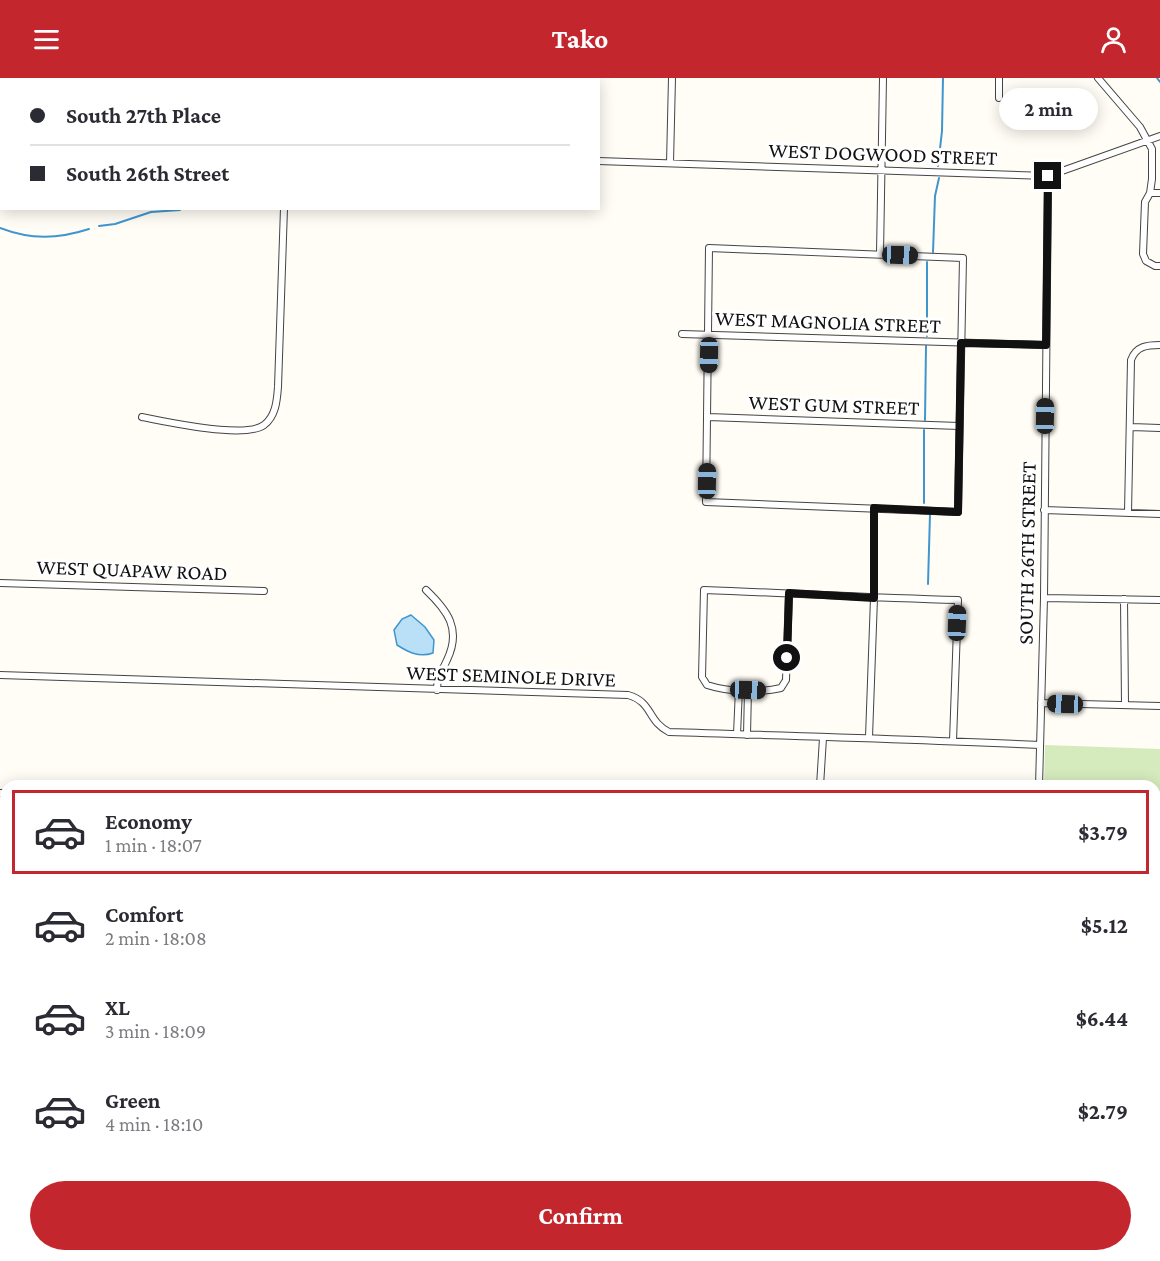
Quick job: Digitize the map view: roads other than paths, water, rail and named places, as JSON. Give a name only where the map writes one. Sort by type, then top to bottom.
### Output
[{"type":"street","points":[[670,164],[672,78]]},
{"type":"street","points":[[880,255],[883,78]]},
{"type":"street","points":[[999,78],[999,98]]},
{"type":"street","points":[[1098,78],[1140,127],[1152,149],[1150,193],[1145,202],[1143,254],[1146,261],[1160,266]]},
{"type":"street","name":"WEST DOGWOOD STREET","points":[[600,161],[1048,176],[1160,136]]},
{"type":"street","name":"SOUTH 26TH STREET","points":[[1039,780],[1044,598],[1048,176]]},
{"type":"street","points":[[1150,193],[1160,193]]},
{"type":"street","points":[[142,417],[190,426],[240,430],[256,429],[265,425],[274,413],[278,387],[284,210]]},
{"type":"street","points":[[709,248],[880,255],[963,258],[958,512],[706,502],[709,248]]},
{"type":"street","name":"WEST MAGNOLIA STREET","points":[[682,334],[1046,345]]},
{"type":"street","points":[[1128,513],[1131,360],[1137,350],[1148,345],[1160,345]]},
{"type":"street","name":"WEST GUM STREET","points":[[708,417],[959,426]]},
{"type":"street","points":[[1131,427],[1160,428]]},
{"type":"street","points":[[869,737],[874,598],[874,508]]},
{"type":"street","points":[[1044,510],[1160,514]]},
{"type":"street","name":"WEST QUAPAW ROAD","points":[[0,583],[264,591]]},
{"type":"street","points":[[426,590],[445,608],[451,620],[452,643],[447,660],[438,674],[437,690]]},
{"type":"street","points":[[789,593],[786,680],[781,688],[748,690],[707,685],[702,677],[704,590],[789,593],[874,598],[958,600],[953,741]]},
{"type":"street","points":[[1044,598],[1160,600]]},
{"type":"street","points":[[1124,599],[1125,705]]},
{"type":"street","name":"WEST SEMINOLE DRIVE","points":[[0,675],[628,695],[639,698],[660,727],[669,732],[823,738],[869,737],[1040,745]]},
{"type":"street","points":[[737,734],[739,689]]},
{"type":"street","points":[[747,735],[748,690]]},
{"type":"street","points":[[1041,703],[1160,706]]},
{"type":"street","points":[[820,780],[823,738]]},
{"type":"water","points":[[411,615],[425,627],[434,640],[433,653],[418,655],[397,645],[394,630],[402,619]]},
{"type":"waterway","points":[[938,166],[942,131],[943,78]]},
{"type":"waterway","points":[[1157,78],[1160,82]]},
{"type":"waterway","points":[[933,252],[935,196],[939,178]]},
{"type":"waterway","points":[[99,226],[115,224],[151,212],[180,210]]},
{"type":"waterway","points":[[0,228],[23,235],[44,237],[66,235],[89,229]]},
{"type":"waterway","points":[[927,262],[927,336]]},
{"type":"waterway","points":[[925,420],[926,346]]},
{"type":"waterway","points":[[924,430],[924,503]]},
{"type":"waterway","points":[[928,584],[930,514]]}]
